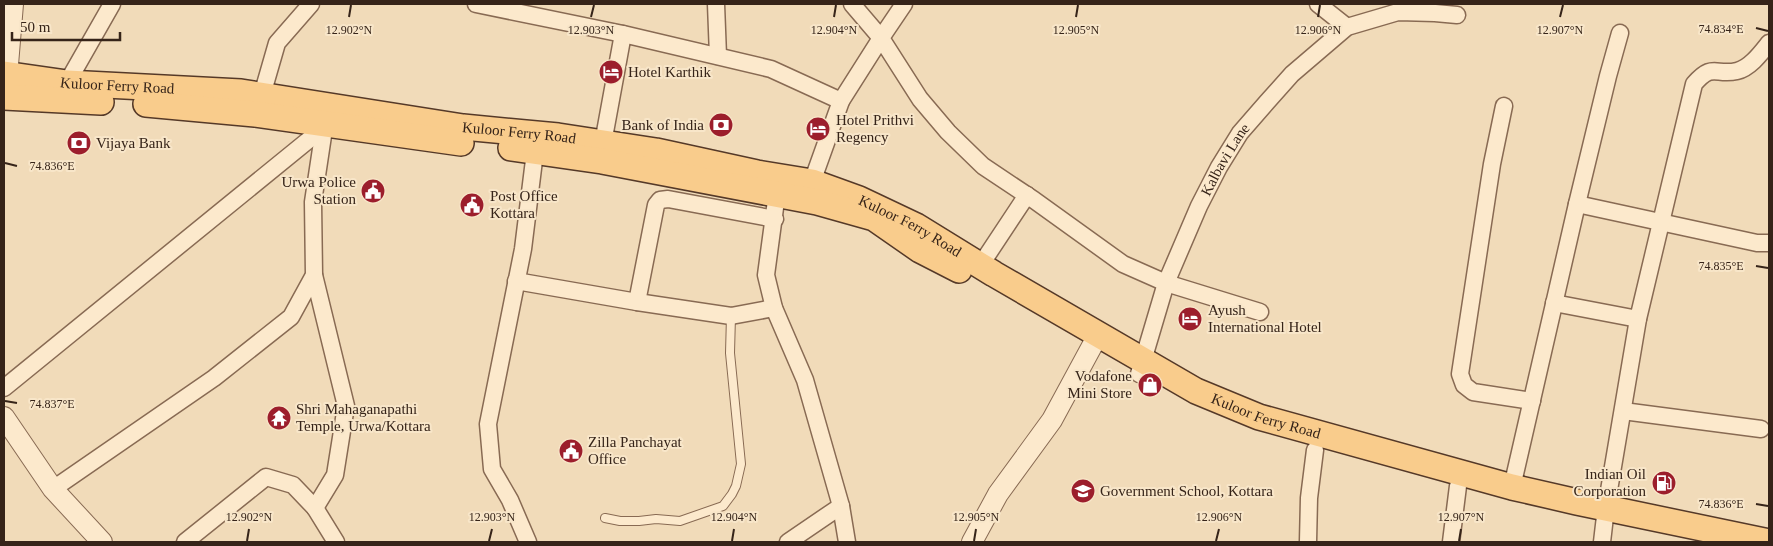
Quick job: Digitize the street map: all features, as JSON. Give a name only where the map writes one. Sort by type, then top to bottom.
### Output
[{"type":"main road","name":"Kuloor Ferry Road","points":[[5,86],[67,83],[241,92],[262,95],[463,127],[536,142],[602,161],[816,202],[874,218],[920,250],[1141,367],[1259,417],[1512,487],[1604,524],[1769,542]]},
{"type":"main road","name":"Kuloor Ferry Road","points":[[5,86],[152,104],[255,114],[326,127],[416,137],[603,143],[656,151],[757,173],[812,182],[859,199],[916,226],[1094,341]]},
{"type":"main road","name":"Kuloor Ferry Road","points":[[1141,367],[1188,404],[1280,441],[1548,511],[1699,542]]},
{"type":"street","points":[[5,86],[13,4]]},
{"type":"street","points":[[67,83],[112,4]]},
{"type":"street","points":[[262,95],[276,43],[311,4]]},
{"type":"street","points":[[476,4],[623,34],[771,69],[841,101]]},
{"type":"street","points":[[716,4],[718,56]]},
{"type":"street","points":[[852,4],[881,38],[920,99],[948,132],[983,166],[1123,264],[1166,283],[1260,312]]},
{"type":"street","points":[[812,182],[841,101],[904,4]]},
{"type":"street","points":[[1318,4],[1347,27],[1398,12],[1435,13],[1457,16]]},
{"type":"street","name":"Kalbavi Lane","points":[[1141,367],[1166,283],[1200,206],[1219,168],[1240,133],[1292,74],[1347,27]]},
{"type":"street","points":[[1512,487],[1608,76],[1620,33]]},
{"type":"street","points":[[603,143],[623,34]]},
{"type":"street","points":[[1604,524],[1638,319],[1694,84],[1703,74],[1711,70],[1736,72],[1746,68],[1769,43]]},
{"type":"street","points":[[1504,106],[1492,164],[1460,374],[1464,385],[1473,392],[1532,401]]},
{"type":"street","points":[[315,508],[335,475],[346,406],[314,275],[313,202],[326,127]]},
{"type":"street","points":[[4,388],[326,127]]},
{"type":"street","points":[[528,542],[510,500],[492,469],[488,424],[523,249],[536,142]]},
{"type":"street","points":[[777,194],[766,275],[774,308],[805,380],[840,506],[847,542]]},
{"type":"street","points":[[980,266],[1027,195]]},
{"type":"street","points":[[637,302],[656,205],[660,200],[668,199],[775,219]]},
{"type":"street","points":[[1578,204],[1757,243],[1769,243]]},
{"type":"street","points":[[53,489],[214,378],[291,317],[314,275]]},
{"type":"street","points":[[516,281],[731,316],[774,308]]},
{"type":"street","points":[[1554,304],[1638,319]]},
{"type":"street","points":[[972,542],[998,494],[1052,420],[1094,341]]},
{"type":"street","points":[[1623,411],[1761,429]]},
{"type":"street","points":[[4,417],[53,489],[102,542]]},
{"type":"street","points":[[1308,542],[1309,498],[1315,450]]},
{"type":"street","points":[[185,542],[266,477],[293,485],[315,508],[336,542]]},
{"type":"street","points":[[1451,542],[1458,486]]},
{"type":"street","points":[[788,542],[840,506]]},
{"type":"lane","points":[[605,518],[620,521],[656,519],[680,521],[723,506],[732,494],[736,486],[741,464],[730,353],[731,316]]},
{"type":"place","name":"Hotel Karthik","points":[[611,72]]},
{"type":"place","name":"Bank of India","points":[[721,125]]},
{"type":"place","name":"Hotel Prithvi Regency","points":[[818,129]]},
{"type":"place","name":"Vijaya Bank","points":[[79,143]]},
{"type":"place","name":"Urwa Police Station","points":[[373,191]]},
{"type":"place","name":"Post Office Kottara","points":[[472,205]]},
{"type":"place","name":"Ayush International Hotel","points":[[1190,319]]},
{"type":"place","name":"Vodafone Mini Store","points":[[1150,385]]},
{"type":"place","name":"Shri Mahaganapathi Temple, Urwa/Kottara","points":[[279,418]]},
{"type":"place","name":"Zilla Panchayat Office","points":[[571,451]]},
{"type":"place","name":"Indian Oil Corporation","points":[[1664,483]]},
{"type":"place","name":"Government School, Kottara","points":[[1083,491]]}]
